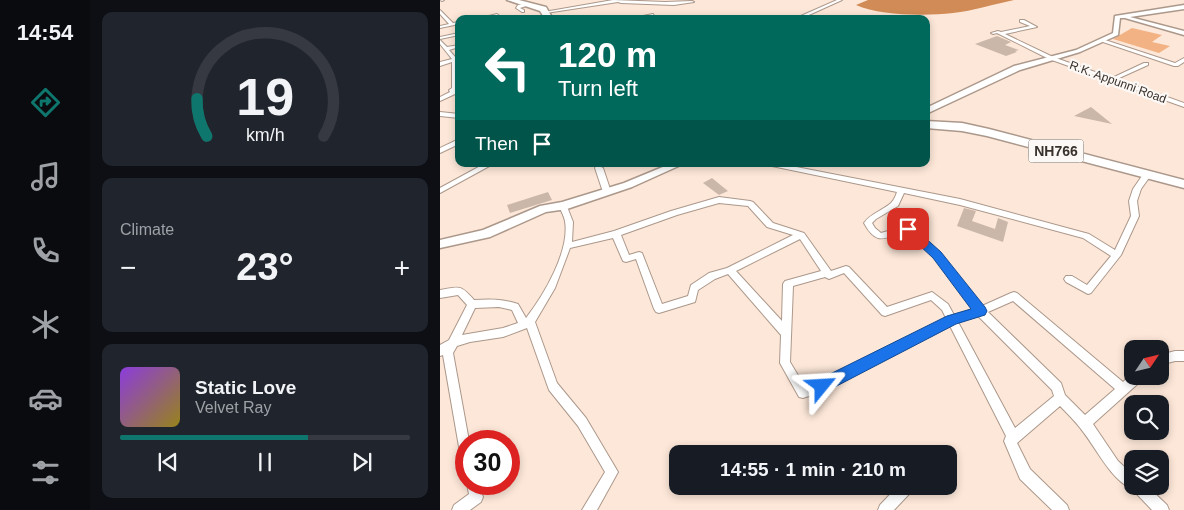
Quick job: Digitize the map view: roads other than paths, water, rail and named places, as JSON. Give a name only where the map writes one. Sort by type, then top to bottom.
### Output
[{"type":"highway","points":[[521,3],[543,9],[546,15]]},
{"type":"highway","name":"NH766","points":[[930,124],[962,127],[989,133],[1184,184]]},
{"type":"main road","points":[[930,109],[1017,68],[1078,50],[1116,34],[1117,17],[1184,7]]},
{"type":"main road","points":[[1122,16],[1184,33]]},
{"type":"main road","points":[[440,244],[486,234],[544,209],[563,206],[607,192],[671,167]]},
{"type":"street","points":[[805,15],[840,0]]},
{"type":"street","points":[[551,15],[607,1],[683,4],[692,2]]},
{"type":"street","points":[[440,11],[442,17],[452,25]]},
{"type":"street","name":"R.K. Appunni Road","points":[[1022,21],[1035,27],[995,32],[1051,58],[1184,105]]},
{"type":"street","points":[[440,27],[455,24]]},
{"type":"street","points":[[455,35],[440,39],[446,50],[455,57]]},
{"type":"street","points":[[1102,40],[1176,64],[1184,60]]},
{"type":"street","points":[[446,50],[455,47]]},
{"type":"street","points":[[440,64],[455,60]]},
{"type":"street","points":[[1111,80],[1146,64]]},
{"type":"street","points":[[440,99],[453,93],[452,90],[455,88]]},
{"type":"street","points":[[440,114],[455,116]]},
{"type":"street","points":[[440,151],[455,142]]},
{"type":"street","points":[[440,191],[484,167]]},
{"type":"street","points":[[787,167],[960,202],[1086,236],[1117,255]]},
{"type":"street","points":[[599,168],[607,192]]},
{"type":"street","points":[[1069,278],[1088,290],[1117,255],[1135,216],[1133,201],[1136,189],[1147,175]]},
{"type":"street","points":[[902,190],[895,204],[872,217],[868,223],[872,232],[880,236],[889,236],[908,229],[937,255],[980,311],[1057,387],[1060,398],[1085,424],[1114,465],[1124,474]]},
{"type":"street","points":[[566,246],[616,234],[674,213],[719,200],[750,204],[770,224],[801,235],[828,273]]},
{"type":"street","points":[[440,350],[454,342],[493,335],[527,323],[554,281],[566,246],[570,224],[563,206]]},
{"type":"street","points":[[616,234],[626,259],[639,255],[660,309],[692,299],[694,288],[712,276],[730,270],[801,235]]},
{"type":"street","points":[[1014,438],[952,320],[945,307],[932,296],[885,312],[846,269],[829,275],[828,273],[788,284],[785,363],[803,393],[822,386],[952,320],[980,311],[1014,296],[1123,389]]},
{"type":"street","points":[[730,270],[786,333]]},
{"type":"street","points":[[440,294],[460,291],[472,304],[499,303],[514,308],[527,323],[540,346],[553,386],[582,422],[612,472],[589,510]]},
{"type":"street","points":[[461,430],[448,353],[472,304]]},
{"type":"street","points":[[1169,358],[1184,356]]},
{"type":"street","points":[[1085,424],[1128,385]]},
{"type":"street","points":[[1060,398],[1010,442],[1025,474],[1062,510]]},
{"type":"street","points":[[459,510],[476,497],[476,495]]},
{"type":"street","points":[[885,510],[899,495]]},
{"type":"street","points":[[1146,495],[1162,510]]}]
